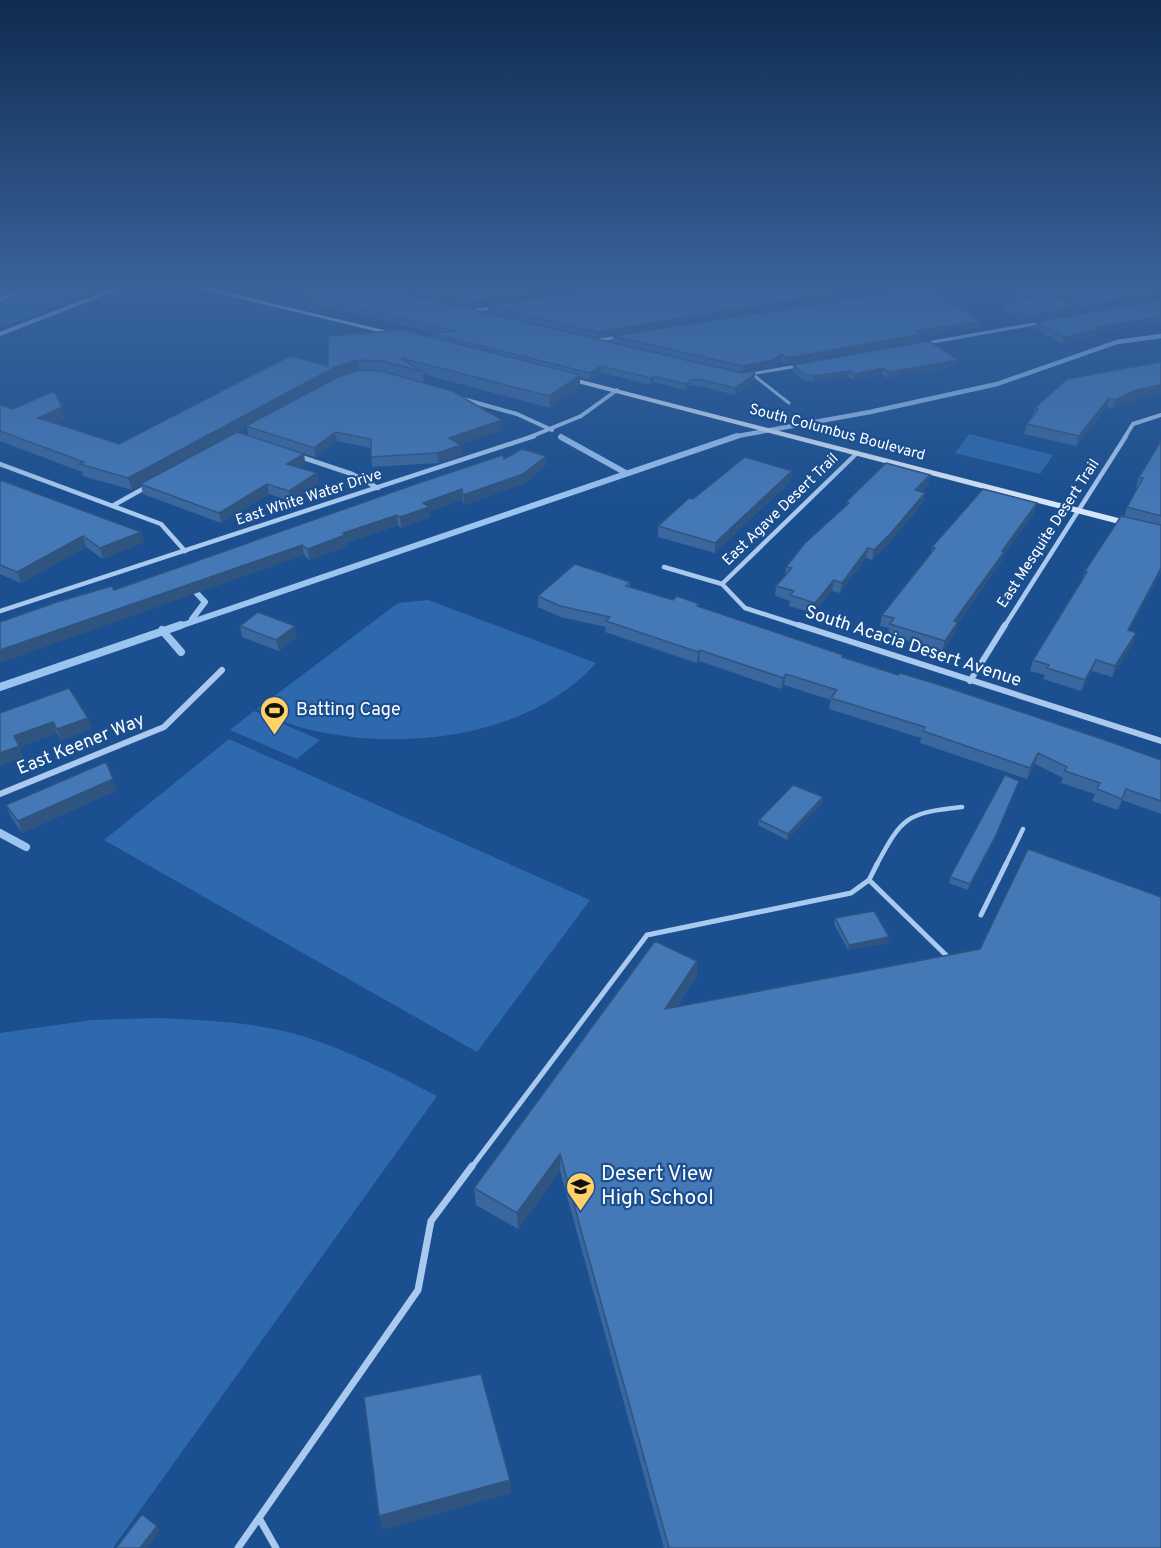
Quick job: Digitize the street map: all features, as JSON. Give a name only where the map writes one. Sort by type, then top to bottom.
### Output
[{"type":"street","name":"South Columbus Boulevard","points":[[560,376],[1161,532]]},
{"type":"street","name":"East White Water Drive","points":[[0,611],[552,430],[581,416],[616,390]]},
{"type":"street","points":[[462,398],[517,414],[552,430]]},
{"type":"street","name":"East Mesquite Desert Trail","points":[[970,681],[1134,424],[1161,416]]},
{"type":"street","name":"East Agave Desert Trail","points":[[722,584],[857,453]]},
{"type":"street","points":[[290,454],[352,474],[378,488]]},
{"type":"street","points":[[0,464],[161,524],[185,551]]},
{"type":"street","points":[[114,505],[155,482]]},
{"type":"street","name":"South Acacia Desert Avenue","points":[[664,567],[722,584],[745,608],[1161,741]]},
{"type":"street","name":"East Keener Way","points":[[0,794],[164,727],[222,670]]},
{"type":"lane","points":[[741,376],[809,364]]},
{"type":"lane","points":[[753,374],[789,403]]},
{"type":"lane","points":[[238,1548],[417,1290],[431,1221],[646,935],[851,893],[869,880],[895,830],[922,811],[962,807]]},
{"type":"lane","points":[[981,915],[1023,829]]},
{"type":"lane","points":[[869,880],[950,959]]},
{"type":"lane","points":[[259,1518],[276,1548]]},
{"type":"shaded area","points":[[969,434],[1053,455],[1040,474],[955,453]]},
{"type":"shaded area","points":[[428,600],[596,663],[568,689],[534,709],[497,724],[458,734],[376,739],[336,735],[299,727],[257,709],[398,603]]},
{"type":"shaded area","name":"Batting Cage","points":[[254,711],[320,740],[297,759],[230,730]]},
{"type":"shaded area","points":[[229,739],[590,900],[477,1052],[104,840]]},
{"type":"shaded area","points":[[156,1018],[251,1025],[288,1032],[356,1056],[437,1096],[113,1548],[0,1548],[0,1033],[92,1020]]},
{"type":"building","points":[[286,358],[299,358],[328,366],[328,358],[401,358],[423,372],[384,361],[358,360],[335,367],[128,478],[80,464],[84,462],[0,431],[0,405],[13,409],[54,391],[62,407],[38,418],[119,444]]},
{"type":"building","points":[[402,358],[514,358],[580,375],[549,396]]},
{"type":"building","points":[[531,358],[678,358],[741,373],[752,371],[755,374],[735,388],[699,379],[690,380],[686,384],[601,366],[590,373]]},
{"type":"building","points":[[709,358],[776,358],[773,360],[742,366]]},
{"type":"building","points":[[831,358],[958,360],[888,372],[883,368],[854,374],[849,371],[814,376],[804,374],[793,365]]},
{"type":"building","points":[[1161,362],[1161,385],[1136,390],[1115,400],[1109,398],[1079,436],[1027,424],[1038,409],[1035,408],[1067,379]]},
{"type":"building","points":[[359,370],[382,371],[452,391],[502,420],[449,438],[461,445],[437,453],[371,457],[371,439],[335,432],[314,448],[246,426],[338,377]]},
{"type":"building","points":[[237,432],[304,454],[287,464],[317,473],[289,491],[267,484],[219,513],[140,484]]},
{"type":"building","points":[[1161,441],[1161,516],[1127,507],[1143,478],[1139,477]]},
{"type":"building","points":[[522,449],[546,456],[523,474],[463,495],[462,489],[423,503],[429,507],[343,533],[345,535],[308,549],[302,545],[0,650],[0,622],[112,586],[114,590],[410,486],[503,455],[504,459]]},
{"type":"building","points":[[745,457],[792,471],[715,543],[658,526],[689,498],[693,499]]},
{"type":"building","points":[[886,463],[930,475],[915,490],[925,493],[890,534],[874,550],[868,548],[842,583],[834,580],[815,603],[790,595],[794,591],[776,586],[792,568],[786,567],[805,543],[849,503],[846,502]]},
{"type":"building","points":[[0,480],[141,532],[100,548],[83,536],[17,572],[0,565]]},
{"type":"building","points":[[983,489],[1037,503],[954,621],[958,622],[945,641],[890,624],[894,618],[882,615],[935,548],[932,547]]},
{"type":"building","points":[[1121,516],[1161,525],[1161,568],[1128,630],[1136,633],[1115,666],[1096,660],[1085,680],[1047,668],[1049,665],[1033,660],[1087,572],[1085,571]]},
{"type":"building","points":[[575,564],[630,582],[626,586],[673,600],[677,596],[699,604],[697,606],[843,655],[842,657],[898,675],[900,673],[943,686],[1161,760],[1161,801],[1126,789],[1122,799],[1097,789],[1100,783],[1065,771],[1067,767],[1038,753],[1030,768],[923,731],[925,727],[831,698],[837,690],[786,674],[783,678],[700,650],[698,652],[606,621],[610,617],[560,606],[538,596]]},
{"type":"building","points":[[258,612],[295,626],[276,640],[240,626]]},
{"type":"building","points":[[69,688],[88,718],[57,729],[53,722],[14,736],[19,746],[0,753],[0,713]]},
{"type":"building","points":[[106,762],[113,779],[18,821],[6,805]]},
{"type":"building","points":[[1005,775],[1019,781],[996,835],[970,884],[950,877]]},
{"type":"building","points":[[793,785],[823,797],[788,834],[759,820]]},
{"type":"building","points":[[1028,849],[1161,897],[1161,1548],[669,1548],[560,1154],[517,1213],[474,1188],[655,941],[697,961],[665,1009],[980,949]]},
{"type":"building","points":[[874,911],[889,937],[849,945],[835,918]]},
{"type":"building","points":[[481,1374],[510,1480],[379,1516],[364,1397]]},
{"type":"building","points":[[142,1514],[157,1526],[140,1548],[116,1548]]},
{"type":"waterway","points":[[736,436],[870,412],[997,384],[1071,358]]},
{"type":"waterway","points":[[177,627],[736,436]]},
{"type":"waterway","points":[[732,437],[736,436]]},
{"type":"waterway","points":[[561,437],[626,473]]},
{"type":"waterway","points":[[191,587],[205,602],[192,619]]},
{"type":"waterway","points":[[163,631],[181,625]]},
{"type":"waterway","points":[[0,687],[163,631]]},
{"type":"waterway","points":[[163,631],[181,652]]},
{"type":"waterway","points":[[0,833],[26,847]]},
{"type":"place","name":"Batting Cage","points":[[275,736]]},
{"type":"place","name":"Desert View High School","points":[[580,1212]]}]
